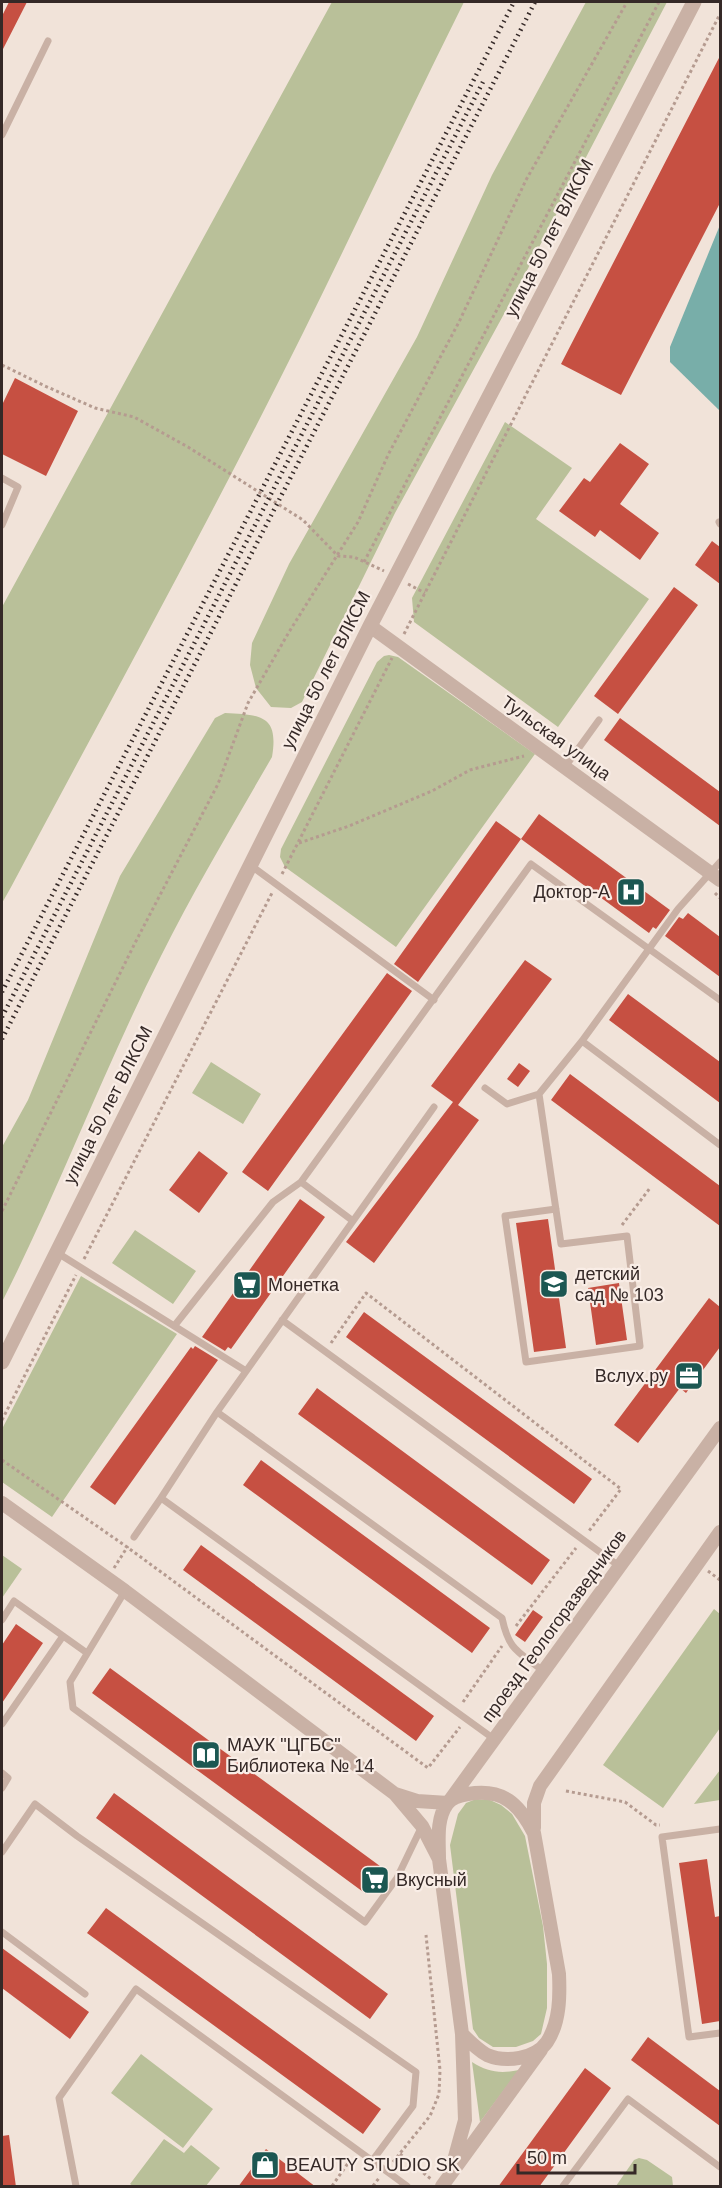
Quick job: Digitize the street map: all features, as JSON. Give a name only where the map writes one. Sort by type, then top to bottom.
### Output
[{"type":"street","name":"улица 50 лет ВЛКСМ","points":[[2,1362],[370,626],[694,2]]},
{"type":"street","name":"Тульская улица","points":[[370,626],[565,767],[718,872]]},
{"type":"street","name":"проезд Геологоразведчиков","points":[[439,1859],[440,1820],[448,1803],[720,1428]]},
{"type":"street","points":[[2,1503],[125,1591],[395,1794],[422,1826],[439,1859],[462,2034],[465,2120],[458,2152],[440,2182]]},
{"type":"street","points":[[440,2182],[546,2043],[557,2016],[560,1995],[559,1974],[534,1833],[534,1803],[540,1786],[720,1532]]},
{"type":"street","points":[[395,1794],[417,1801],[448,1803],[462,1795],[480,1792],[498,1793],[524,1813],[534,1833]]},
{"type":"street","points":[[462,2034],[487,2054],[504,2059],[519,2058],[546,2043]]},
{"type":"lane","points":[[2,135],[48,41]]},
{"type":"lane","points":[[2,478],[18,487],[2,525]]},
{"type":"lane","points":[[565,767],[599,720]]},
{"type":"lane","points":[[175,1325],[273,1202],[301,1182],[531,864],[720,1000]]},
{"type":"lane","points":[[250,865],[434,1000]]},
{"type":"lane","points":[[485,1088],[507,1104],[539,1094],[582,1041],[678,909],[718,872]]},
{"type":"lane","points":[[582,1041],[720,1145]]},
{"type":"lane","points":[[539,1094],[556,1209],[561,1244],[627,1236],[640,1346],[526,1362],[505,1216],[556,1209]]},
{"type":"lane","points":[[134,1537],[246,1371],[434,1107]]},
{"type":"lane","points":[[301,1182],[353,1221]]},
{"type":"lane","points":[[56,1252],[246,1371]]},
{"type":"lane","points":[[282,1320],[619,1566]]},
{"type":"lane","points":[[217,1413],[502,1618],[512,1647],[543,1671]]},
{"type":"lane","points":[[161,1498],[494,1738]]},
{"type":"lane","points":[[125,1591],[70,1682],[73,1708],[365,1922],[397,1878],[422,1826]]},
{"type":"lane","points":[[2,1620],[14,1601],[87,1653]]},
{"type":"lane","points":[[2,1724],[63,1636]]},
{"type":"lane","points":[[2,1773],[8,1778],[2,1788]]},
{"type":"lane","points":[[2,1852],[35,1804],[77,1836],[416,2072],[413,2106],[372,2161]]},
{"type":"lane","points":[[720,1829],[662,1837],[689,2037],[720,2033]]},
{"type":"lane","points":[[2,1932],[85,1994]]},
{"type":"lane","points":[[76,2187],[59,2098],[136,1989],[407,2187]]},
{"type":"lane","points":[[563,2187],[628,2099],[720,2167]]},
{"type":"path","points":[[2,1211],[136,941],[218,784],[248,703],[358,522],[388,455],[459,322],[526,180],[627,2]]},
{"type":"path","points":[[364,562],[659,2]]},
{"type":"path","points":[[2,1420],[720,14]]},
{"type":"path","points":[[2,365],[95,408],[134,417],[188,447],[303,520],[338,555]]},
{"type":"path","points":[[297,843],[349,826],[432,791],[470,770],[524,756],[529,759]]},
{"type":"path","points":[[612,1238],[650,1188]]},
{"type":"path","points":[[325,1352],[366,1293],[621,1489],[507,1638],[457,1712]]},
{"type":"path","points":[[2,1460],[127,1546],[428,1768],[467,1719]]},
{"type":"path","points":[[107,1578],[134,1537]]},
{"type":"path","points":[[566,1791],[625,1802],[656,1825],[667,1824]]},
{"type":"path","points":[[385,2170],[430,2116],[439,2094],[440,2070],[426,1935]]},
{"type":"path","points":[[332,2187],[358,2150]]},
{"type":"path","points":[[400,2154],[440,2182]]},
{"type":"green space","points":[[332,2],[464,2],[267,405],[2,903],[2,607]]},
{"type":"green space","points":[[586,2],[667,2],[510,303],[395,513],[302,702],[291,708],[271,707],[256,688],[250,665],[252,643],[289,564],[417,337],[492,175]]},
{"type":"green space","points":[[505,422],[572,468],[536,519],[649,599],[558,727],[414,622],[412,598]]},
{"type":"green space","points":[[389,655],[398,657],[535,754],[396,947],[285,867],[280,857],[281,849],[377,662]]},
{"type":"green space","points":[[225,713],[249,715],[265,720],[273,733],[272,757],[161,956],[2,1302],[2,1147],[28,1100],[120,876],[215,718]]},
{"type":"green space","points":[[211,1062],[261,1094],[243,1124],[192,1093]]},
{"type":"green space","points":[[135,1230],[196,1271],[173,1304],[112,1263]]},
{"type":"green space","points":[[81,1276],[177,1334],[52,1517],[2,1482],[2,1429]]},
{"type":"green space","points":[[2,1555],[22,1569],[2,1598]]},
{"type":"green space","points":[[714,1609],[720,1614],[720,1728],[663,1808],[603,1765]]},
{"type":"green space","points":[[720,1770],[720,1800],[694,1804]]},
{"type":"green space","points":[[476,1799],[490,1800],[501,1805],[512,1814],[525,1836],[543,1926],[547,1964],[547,2008],[541,2034],[533,2041],[516,2047],[493,2047],[479,2038],[473,2029],[450,1845],[458,1814],[466,1803]]},
{"type":"green space","points":[[141,2054],[213,2109],[183,2148],[111,2093]]},
{"type":"green space","points":[[472,2062],[494,2071],[519,2070],[480,2122]]},
{"type":"green space","points":[[164,2139],[184,2153],[191,2145],[220,2168],[206,2186],[133,2186],[130,2184]]},
{"type":"green space","points":[[639,2158],[647,2160],[672,2177],[673,2186],[616,2186],[634,2160]]},
{"type":"water","points":[[720,225],[720,411],[670,362],[670,347]]},
{"type":"building","points":[[9,2],[27,2],[2,51],[2,16]]},
{"type":"building","points":[[720,56],[720,203],[621,395],[561,364]]},
{"type":"building","points":[[15,378],[78,411],[46,476],[2,454],[2,405]]},
{"type":"building","points":[[620,443],[649,464],[620,504],[659,533],[640,560],[600,530],[595,537],[559,511],[584,478],[590,482]]},
{"type":"building","points":[[712,541],[720,547],[720,584],[695,565]]},
{"type":"building","points":[[674,587],[698,605],[618,714],[594,696]]},
{"type":"building","points":[[620,718],[720,792],[720,826],[604,740]]},
{"type":"building","points":[[539,814],[670,910],[656,929],[653,927],[649,933],[521,839]]},
{"type":"building","points":[[496,821],[521,839],[418,982],[394,964]]},
{"type":"building","points":[[688,913],[720,937],[720,977],[665,936],[679,917],[683,919]]},
{"type":"building","points":[[525,960],[552,979],[458,1105],[479,1120],[374,1263],[346,1242],[453,1102],[431,1086]]},
{"type":"building","points":[[387,973],[412,991],[268,1191],[242,1172]]},
{"type":"building","points":[[628,994],[720,1062],[720,1103],[609,1020]]},
{"type":"building","points":[[519,1063],[530,1071],[518,1087],[507,1079]]},
{"type":"building","points":[[570,1074],[720,1186],[720,1226],[551,1100]]},
{"type":"building","points":[[199,1151],[228,1173],[199,1213],[169,1190]]},
{"type":"building","points":[[300,1199],[325,1217],[231,1349],[228,1347],[225,1351],[202,1337]]},
{"type":"building","points":[[548,1219],[566,1348],[534,1352],[516,1223]]},
{"type":"building","points":[[619,1283],[627,1340],[596,1345],[588,1288]]},
{"type":"building","points":[[709,1298],[720,1307],[720,1347],[686,1393],[680,1388],[638,1443],[614,1425]]},
{"type":"building","points":[[364,1312],[592,1479],[574,1504],[346,1337]]},
{"type":"building","points":[[195,1346],[218,1360],[115,1505],[90,1487],[191,1347],[193,1349]]},
{"type":"building","points":[[317,1388],[550,1560],[532,1585],[298,1414]]},
{"type":"building","points":[[261,1460],[490,1628],[472,1653],[243,1485]]},
{"type":"building","points":[[201,1545],[434,1716],[416,1741],[183,1570]]},
{"type":"building","points":[[533,1610],[543,1617],[525,1642],[515,1635]]},
{"type":"building","points":[[16,1624],[43,1643],[2,1703],[2,1645]]},
{"type":"building","points":[[110,1668],[384,1869],[366,1894],[92,1693]]},
{"type":"building","points":[[114,1793],[388,1994],[370,2019],[96,1818]]},
{"type":"building","points":[[707,1859],[715,1917],[720,1916],[720,2021],[702,2024],[679,1863]]},
{"type":"building","points":[[106,1908],[381,2109],[363,2134],[87,1933]]},
{"type":"building","points":[[2,1948],[89,2012],[70,2039],[2,1988]]},
{"type":"building","points":[[648,2037],[720,2091],[720,2126],[631,2060]]},
{"type":"building","points":[[585,2068],[611,2088],[539,2187],[498,2187]]},
{"type":"building","points":[[9,2135],[16,2187],[2,2187],[2,2136]]},
{"type":"building","points":[[266,2149],[316,2187],[238,2187]]},
{"type":"railway","points":[[2,992],[514,2]]},
{"type":"railway","points":[[2,1039],[535,2]]},
{"type":"railway","points":[[2,1017],[485,78]]},
{"type":"place","name":"Доктор-А","points":[[631,892]]},
{"type":"place","name":"детский сад № 103","points":[[554,1284]]},
{"type":"place","name":"Монетка","points":[[247,1285]]},
{"type":"place","name":"Вслух.ру","points":[[689,1376]]},
{"type":"place","name":"МАУК \"ЦГБС\" Библиотека № 14","points":[[206,1755]]},
{"type":"place","name":"Вкусный","points":[[375,1880]]},
{"type":"place","name":"BEAUTY STUDIO SK","points":[[265,2165]]}]
